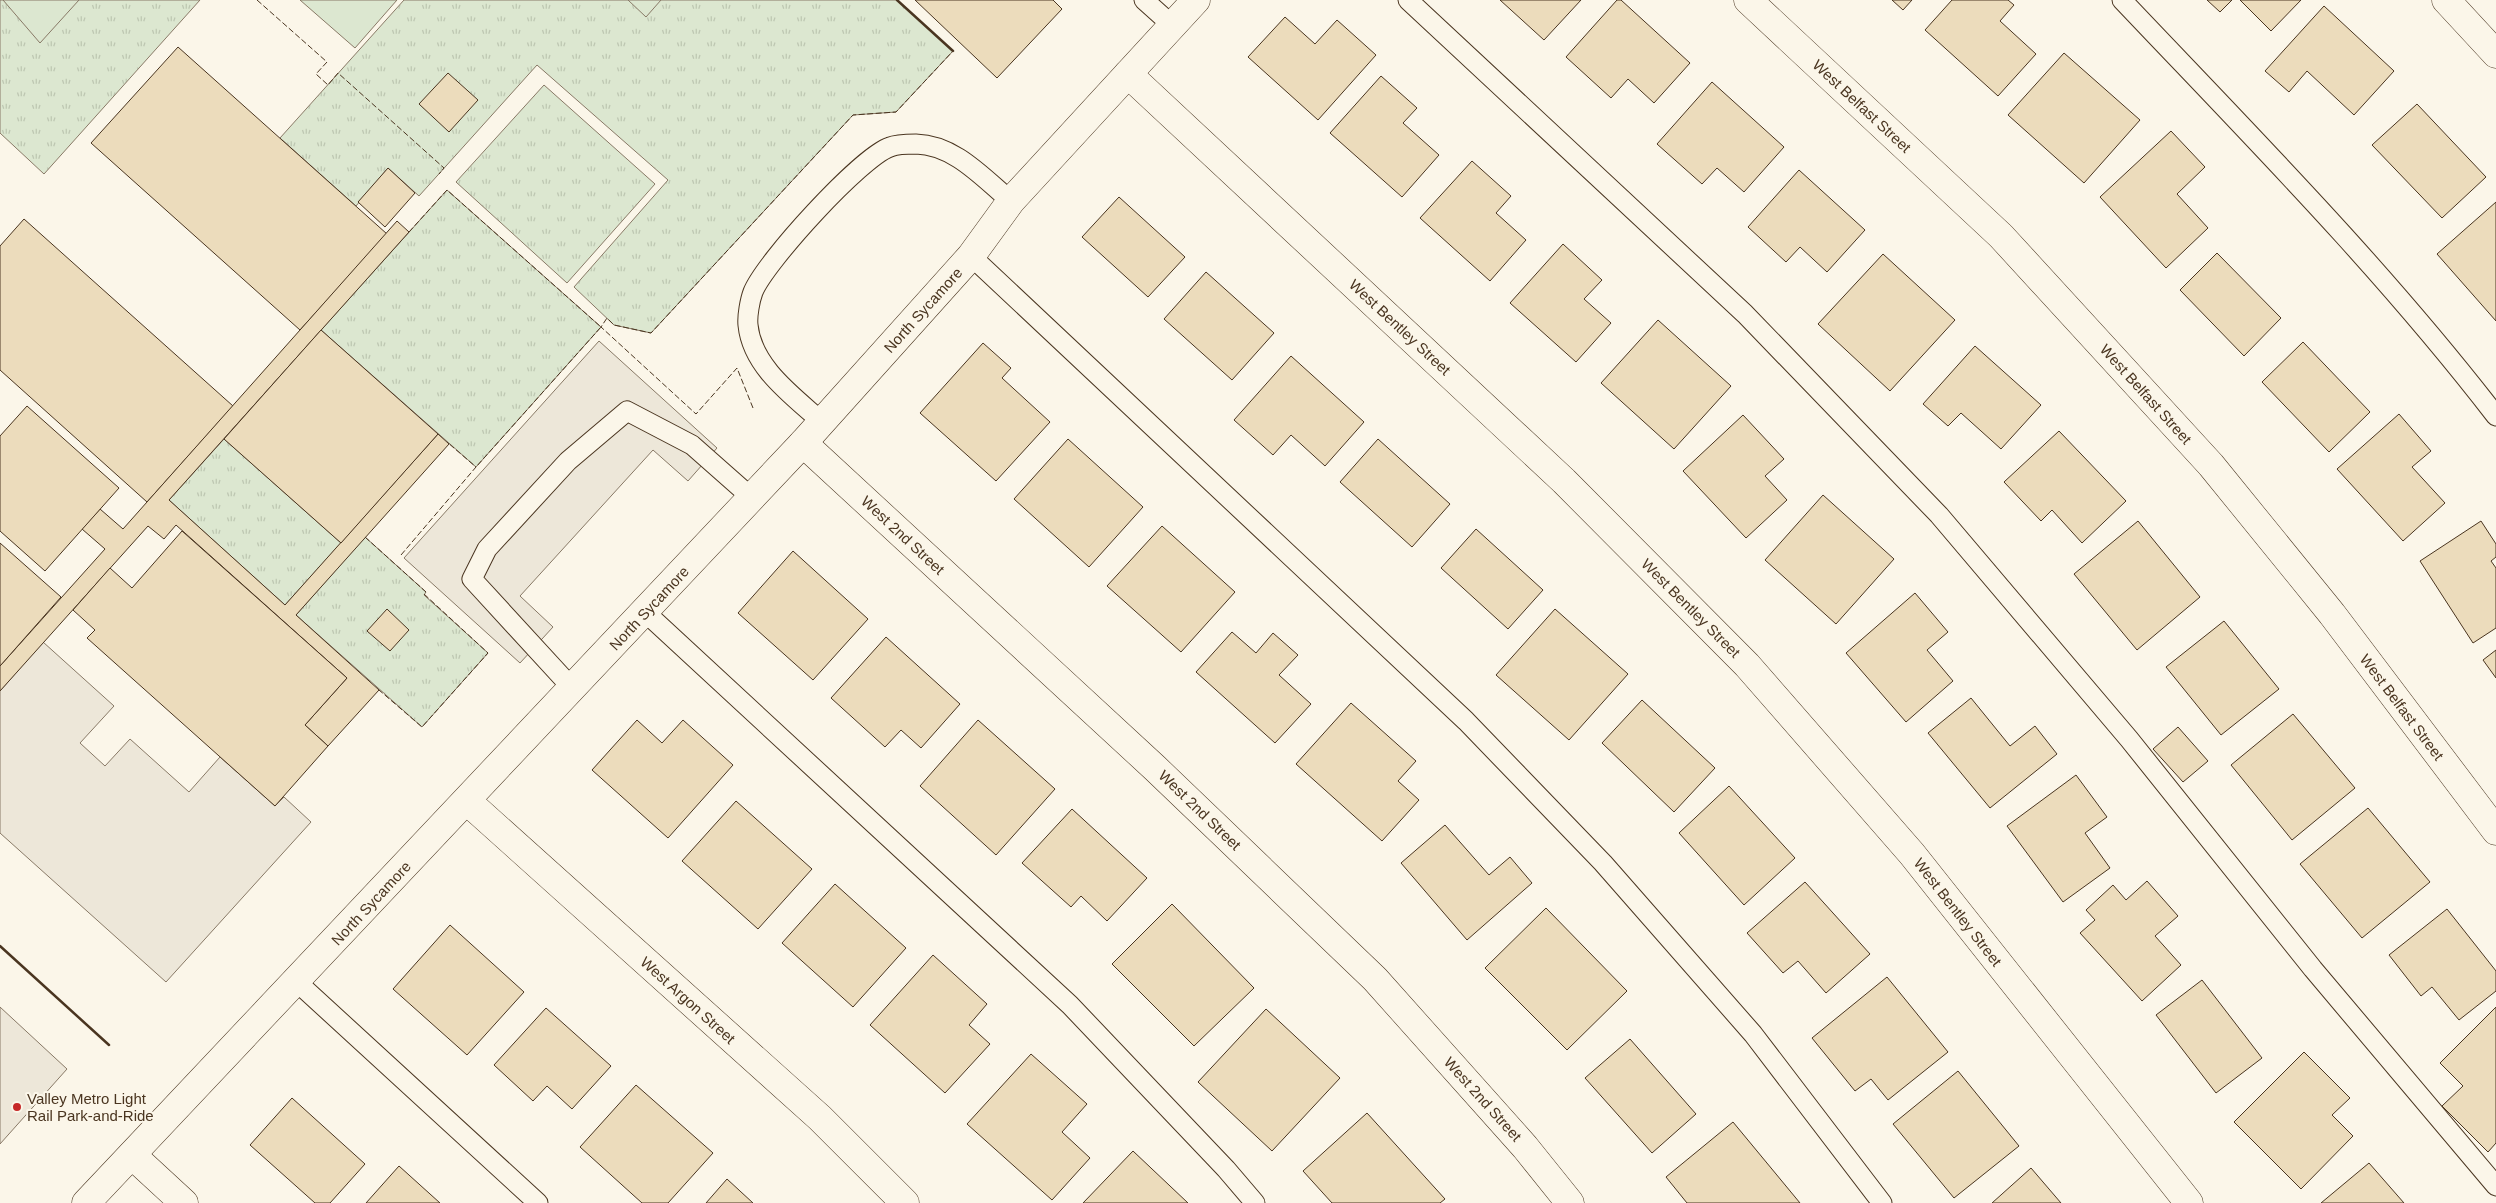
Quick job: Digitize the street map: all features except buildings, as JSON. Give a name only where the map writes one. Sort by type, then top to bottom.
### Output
[{"type":"street","name":"North Sycamore","points":[[86,1203],[468,801],[803,444],[971,256],[1011,201],[1196,0]]},
{"type":"street","name":"West Belfast Street","points":[[1748,0],[2001,236],[2205,458],[2332,614],[2496,831]]},
{"type":"street","points":[[2446,0],[2496,54]]},
{"type":"street","name":"West Bentley Street","points":[[1128,74],[1564,481],[1747,665],[1912,854],[2189,1203]]},
{"type":"street","name":"West 2nd Street","points":[[803,444],[1156,768],[1375,979],[1525,1147],[1570,1203]]},
{"type":"street","name":"West Argon Street","points":[[468,801],[820,1118],[905,1203]]},
{"type":"street","points":[[132,1155],[184,1203]]},
{"type":"lane","points":[[1144,0],[1173,26]]},
{"type":"lane","points":[[1408,0],[1745,314],[1939,516],[2129,739],[2312,969],[2496,1186]]},
{"type":"lane","points":[[2122,0],[2301,189],[2455,363],[2496,416]]},
{"type":"lane","points":[[822,422],[769,372],[750,338],[747,324],[752,293],[777,255],[862,166],[890,147],[915,144],[936,146],[953,153],[1011,201]]},
{"type":"lane","points":[[971,256],[1480,735],[1603,863],[1753,1034],[1882,1203]]},
{"type":"lane","points":[[573,689],[472,579],[488,550],[568,461],[627,412],[692,445],[752,498]]},
{"type":"lane","points":[[645,612],[1070,1005],[1226,1169],[1255,1203]]},
{"type":"lane","points":[[297,982],[538,1203]]},
{"type":"green space","points":[[0,0],[200,0],[44,174],[0,133]]},
{"type":"green space","points":[[3,0],[79,0],[40,43]]},
{"type":"green space","points":[[300,0],[397,0],[355,48]]},
{"type":"green space","points":[[404,0],[897,0],[953,51],[896,112],[853,115],[651,333],[614,325],[574,287],[668,180],[537,65],[419,196],[388,168],[356,206],[280,138]]},
{"type":"green space","points":[[628,0],[661,0],[646,17]]},
{"type":"green space","points":[[544,85],[655,184],[567,283],[456,182]]},
{"type":"green space","points":[[447,190],[601,327],[476,467],[321,330]]},
{"type":"green space","points":[[224,439],[341,543],[285,605],[169,500]]},
{"type":"green space","points":[[365,537],[426,592],[424,595],[488,653],[422,727],[296,615]]},
{"type":"shaded area","points":[[599,341],[717,448],[688,481],[653,450],[520,596],[553,627],[520,663],[404,558]]},
{"type":"shaded area","points":[[43,642],[114,706],[80,743],[105,766],[130,739],[189,792],[220,757],[275,806],[284,797],[311,822],[166,982],[0,833],[0,691]]},
{"type":"shaded area","name":"Valley Metro Light Rail Park-and-Ride","points":[[0,1007],[67,1069],[0,1144]]},
{"type":"fence","points":[[257,0],[327,62],[316,74],[328,85],[338,73],[444,168],[439,174]]},
{"type":"fence","points":[[753,408],[737,368],[696,414],[601,327],[607,318],[614,325],[651,333],[853,115],[896,112],[953,51]]},
{"type":"fence","points":[[409,232],[447,190],[601,327],[476,467]]},
{"type":"fence","points":[[401,555],[476,467],[447,442]]},
{"type":"fence","points":[[365,537],[426,592],[424,594],[488,653],[422,727],[379,690]]},
{"type":"wall","points":[[897,0],[953,51]]},
{"type":"wall","points":[[0,946],[109,1045]]},
{"type":"place","name":"Valley Metro Light Rail Park-and-Ride","points":[[17,1107]]}]
